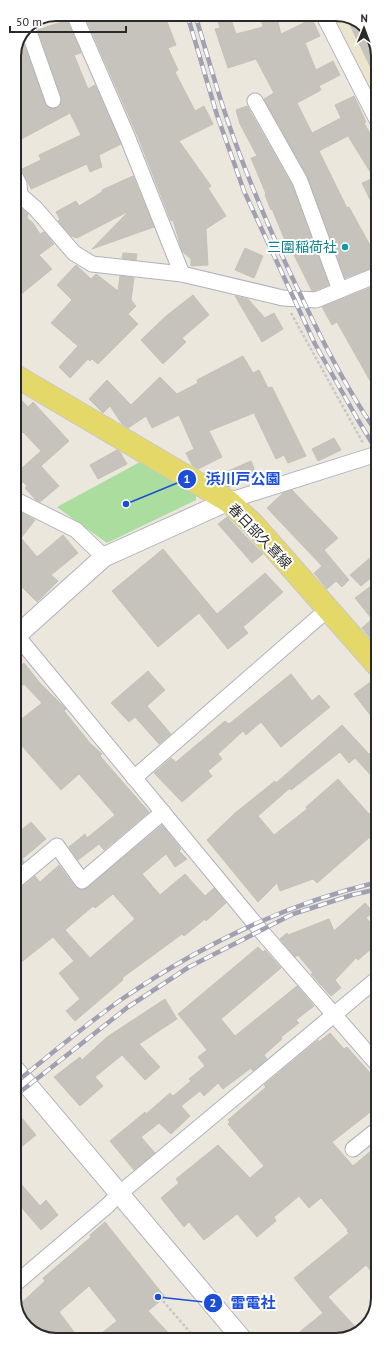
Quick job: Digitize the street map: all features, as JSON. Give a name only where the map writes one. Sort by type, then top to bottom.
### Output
[{"type":"main road","name":"春日部久喜線","points":[[21,379],[228,501],[253,524],[371,658]]},
{"type":"street","points":[[77,21],[127,136],[182,274]]},
{"type":"street","points":[[327,21],[371,108]]},
{"type":"street","points":[[30,33],[53,100]]},
{"type":"street","points":[[255,101],[300,182],[340,290]]},
{"type":"street","points":[[21,198],[36,209],[74,253],[92,264],[182,274],[283,298],[316,300],[371,277]]},
{"type":"street","points":[[21,632],[104,557],[228,501],[371,456]]},
{"type":"street","points":[[21,502],[76,530],[104,557]]},
{"type":"street","points":[[134,778],[328,609]]},
{"type":"street","points":[[21,643],[261,931],[371,1057]]},
{"type":"street","points":[[21,876],[57,846],[82,881],[163,812]]},
{"type":"street","points":[[21,1279],[108,1206],[119,1194],[371,984]]},
{"type":"street","points":[[21,1077],[237,1333]]},
{"type":"street","points":[[353,1149],[371,1135]]},
{"type":"path","points":[[283,298],[328,383],[371,450]]},
{"type":"path","points":[[163,1301],[191,1333]]},
{"type":"shaded area","points":[[334,21],[345,22],[355,27],[366,38],[371,56],[371,89]]},
{"type":"green space","points":[[140,462],[196,494],[196,500],[107,543],[57,507]]},
{"type":"building","points":[[67,21],[81,53],[74,55],[88,89],[95,85],[121,144],[99,155],[102,167],[90,172],[87,164],[31,189],[22,169],[41,160],[39,155],[81,135],[70,113],[21,139],[21,56],[24,43],[45,103],[52,109],[60,106],[61,97],[38,30]]},
{"type":"building","points":[[87,21],[167,21],[176,45],[168,48],[178,70],[175,72],[195,111],[204,106],[213,124],[179,141],[211,186],[208,188],[226,216],[206,229],[208,265],[191,266],[191,259],[182,251],[173,220],[171,221],[138,137]]},
{"type":"building","points":[[218,21],[231,21],[236,34],[263,27],[262,21],[278,21],[281,34],[308,21],[313,21],[320,36],[305,43],[316,70],[333,61],[340,75],[319,86],[321,90],[297,103],[312,133],[341,118],[335,105],[354,96],[366,122],[364,123],[371,135],[371,173],[348,136],[319,151],[347,208],[349,207],[371,247],[371,268],[345,278],[308,178],[264,99],[274,93],[256,59],[228,68],[215,29],[220,28]]},
{"type":"building","points":[[350,24],[359,30],[366,38],[370,49],[371,68]]},
{"type":"building","points":[[247,106],[292,185],[329,285],[312,291],[291,249],[289,250],[272,209],[271,210],[251,158],[257,156],[240,124],[236,110]]},
{"type":"building","points":[[133,176],[154,227],[92,249],[129,211],[77,238],[71,236],[58,221],[60,219],[56,212],[76,201],[79,206],[102,192],[102,190]]},
{"type":"building","points":[[371,179],[371,202],[362,183]]},
{"type":"building","points":[[21,208],[28,214],[27,218],[33,223],[40,234],[44,232],[54,244],[39,255],[52,269],[21,294]]},
{"type":"building","points":[[245,248],[263,256],[254,278],[235,270]]},
{"type":"building","points":[[123,253],[137,254],[136,260],[122,258]]},
{"type":"building","points":[[76,265],[91,279],[96,274],[118,291],[120,276],[134,278],[131,300],[136,306],[128,314],[138,324],[98,364],[92,359],[90,361],[88,359],[70,378],[59,367],[78,346],[51,323],[72,300],[57,285]]},
{"type":"building","points":[[371,287],[371,382],[337,322],[332,325],[322,307]]},
{"type":"building","points":[[193,295],[209,315],[182,338],[186,342],[163,364],[141,340],[166,316]]},
{"type":"building","points":[[235,296],[248,299],[265,318],[274,313],[283,329],[262,342]]},
{"type":"building","points":[[243,356],[253,373],[259,370],[268,388],[272,387],[306,456],[288,463],[284,455],[276,459],[254,413],[209,431],[222,457],[198,469],[192,465],[186,453],[194,449],[179,415],[152,428],[146,416],[128,428],[122,424],[110,406],[103,413],[89,399],[107,380],[131,405],[160,377],[177,394],[198,383],[197,380]]},
{"type":"building","points":[[21,400],[28,407],[33,402],[69,441],[41,466],[59,486],[40,502],[36,500],[25,488],[27,486],[23,482],[21,484],[21,469],[41,451],[23,432],[21,434]]},
{"type":"building","points":[[334,438],[341,450],[318,461],[312,449]]},
{"type":"building","points":[[117,450],[120,452],[127,464],[98,479],[90,465]]},
{"type":"building","points":[[251,461],[257,476],[230,487],[226,486],[221,474]]},
{"type":"building","points":[[292,490],[338,538],[324,550],[349,580],[342,587],[336,581],[327,589],[314,573],[322,566],[267,508],[283,493]]},
{"type":"building","points":[[22,513],[35,520],[21,538]]},
{"type":"building","points":[[227,517],[263,554],[252,563],[218,524]]},
{"type":"building","points":[[63,535],[78,553],[51,575],[58,581],[37,602],[21,586],[21,538],[37,557]]},
{"type":"building","points":[[163,549],[217,614],[265,573],[283,592],[243,627],[248,633],[228,649],[199,613],[158,647],[112,591]]},
{"type":"building","points":[[371,557],[371,578],[361,586],[350,575]]},
{"type":"building","points":[[371,586],[371,618],[355,598]]},
{"type":"building","points":[[371,620],[371,639],[362,628]]},
{"type":"building","points":[[24,663],[40,683],[66,709],[64,711],[90,743],[102,754],[100,756],[149,812],[104,850],[99,844],[78,860],[69,847],[85,834],[87,838],[115,815],[79,774],[61,790],[22,746],[21,747],[21,720],[42,703],[24,684],[21,686],[21,665]]},
{"type":"building","points":[[148,671],[165,690],[147,706],[171,734],[159,744],[135,717],[129,722],[111,703]]},
{"type":"building","points":[[291,674],[312,701],[319,695],[330,707],[281,747],[261,722],[246,735],[243,731],[218,754],[222,759],[208,771],[212,776],[182,802],[154,773],[171,758],[176,762],[225,721],[229,724]]},
{"type":"building","points":[[371,682],[371,716],[354,694]]},
{"type":"building","points":[[342,725],[369,754],[371,752],[371,775],[355,758],[349,763],[340,752],[291,790],[290,788],[258,816],[274,835],[307,809],[306,807],[338,779],[369,814],[371,812],[371,836],[317,883],[313,879],[280,891],[277,883],[258,902],[207,840],[235,813],[275,781],[276,783]]},
{"type":"building","points":[[31,822],[46,839],[22,859],[24,862],[21,865],[21,830]]},
{"type":"building","points":[[162,825],[181,849],[179,851],[187,859],[175,867],[166,854],[142,874],[160,895],[185,874],[205,896],[214,888],[226,903],[206,921],[205,919],[184,936],[182,934],[122,978],[123,980],[75,1021],[66,1011],[80,999],[59,973],[74,961],[53,937],[21,962],[21,888],[35,876],[40,882],[59,865],[75,887],[84,890]],"holes":[[[113,894],[135,919],[90,958],[65,930],[93,906],[95,908]]]},
{"type":"building","points":[[365,903],[371,910],[371,914],[366,918],[371,924],[371,949],[358,960],[356,958],[335,980],[341,988],[331,996],[311,974],[313,973],[298,955],[295,957],[280,939],[287,933],[288,935],[329,919],[334,931]]},
{"type":"building","points":[[258,947],[263,952],[265,950],[281,968],[221,1019],[235,1036],[297,986],[314,1006],[296,1020],[299,1023],[281,1037],[282,1039],[264,1055],[267,1059],[253,1071],[251,1068],[223,1089],[218,1083],[204,1096],[200,1091],[181,1106],[190,1116],[171,1134],[159,1123],[141,1137],[155,1153],[134,1170],[110,1141],[145,1112],[146,1114],[170,1093],[173,1096],[191,1081],[189,1079],[205,1066],[198,1057],[207,1050],[178,1014]]},
{"type":"building","points":[[165,999],[177,1019],[139,1044],[160,1067],[145,1080],[122,1055],[95,1077],[103,1086],[80,1106],[54,1077],[80,1057],[82,1060],[107,1037]]},
{"type":"building","points":[[330,1033],[344,1049],[347,1047],[371,1074],[371,1111],[332,1142],[353,1166],[371,1151],[371,1271],[366,1265],[328,1297],[355,1327],[336,1333],[330,1333],[328,1331],[326,1333],[298,1333],[323,1313],[294,1278],[349,1233],[321,1198],[309,1208],[299,1196],[274,1217],[276,1221],[257,1237],[237,1214],[204,1240],[189,1222],[184,1227],[161,1198],[179,1183],[176,1179],[218,1145],[250,1178],[264,1166],[228,1124],[230,1122],[228,1120],[266,1087],[264,1085],[318,1040],[319,1042]]},
{"type":"building","points":[[21,1117],[36,1135],[21,1147]]},
{"type":"building","points":[[21,1184],[40,1206],[46,1200],[58,1215],[41,1230],[21,1207]]},
{"type":"building","points":[[105,1222],[165,1297],[148,1311],[168,1333],[102,1333],[117,1321],[89,1286],[59,1312],[75,1333],[49,1332],[37,1327],[30,1321],[26,1316],[22,1303],[45,1281],[43,1278],[91,1237],[90,1235]]},
{"type":"railway","points":[[189,21],[217,115],[244,191],[315,344],[371,441]]},
{"type":"railway","points":[[197,21],[233,137],[270,230],[310,316],[346,384],[371,424]]},
{"type":"railway","points":[[21,1078],[108,1009],[152,979],[182,961],[245,928],[277,914],[344,891],[371,884]]},
{"type":"railway","points":[[21,1091],[128,1007],[189,967],[293,914],[352,895],[371,891]]},
{"type":"place","name":"三圍稲荷社","points":[[345,247]]},
{"type":"place","name":"浜川戸公園","points":[[126,504]]},
{"type":"place","name":"雷電社","points":[[158,1297]]}]
